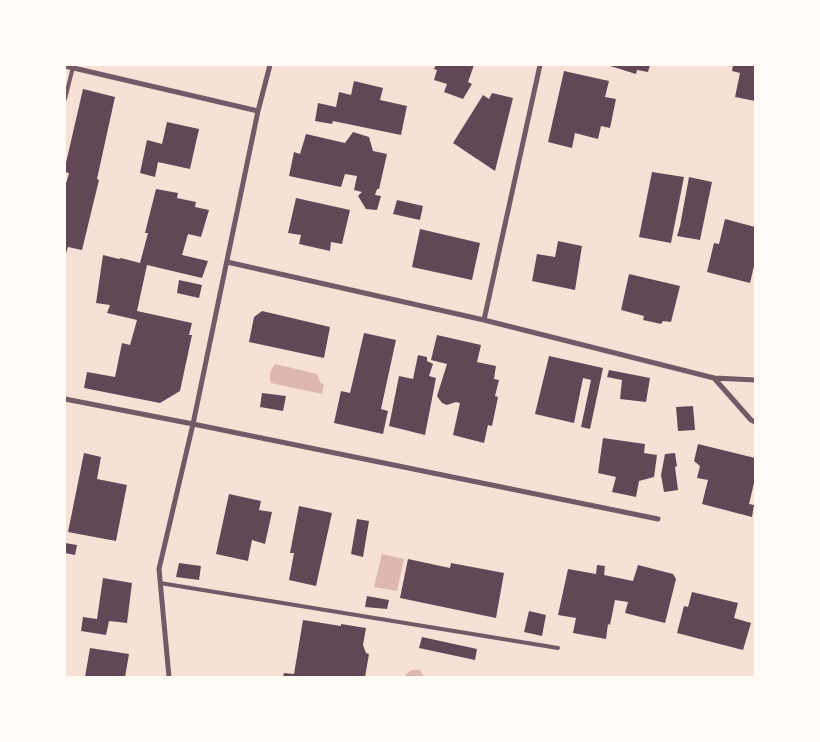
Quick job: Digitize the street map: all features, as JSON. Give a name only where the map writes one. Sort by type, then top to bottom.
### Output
[{"type":"street","points":[[170,677],[158,569],[193,424],[258,111],[270,65]]},
{"type":"street","points":[[484,320],[540,65]]},
{"type":"street","points":[[65,66],[258,111]]},
{"type":"street","points":[[227,262],[484,320],[714,378],[755,380]]},
{"type":"street","points":[[714,378],[751,420],[755,422]]},
{"type":"street","points":[[65,399],[658,519]]},
{"type":"lane","points":[[65,99],[73,67]]},
{"type":"lane","points":[[160,583],[558,648]]},
{"type":"shaded area","points":[[275,364],[317,374],[320,382],[324,385],[322,394],[271,383],[270,373]]},
{"type":"shaded area","points":[[382,554],[404,559],[397,591],[374,587]]},
{"type":"shaded area","points":[[412,670],[420,670],[424,677],[405,677]]},
{"type":"building","points":[[436,65],[474,65],[468,82],[472,84],[463,99],[444,92],[447,84],[434,80],[437,70],[434,69]]},
{"type":"building","points":[[607,65],[650,65],[648,72],[637,70],[636,74]]},
{"type":"building","points":[[733,65],[755,65],[755,101],[735,97],[740,73],[732,71]]},
{"type":"building","points":[[564,71],[609,81],[605,97],[616,99],[610,128],[601,126],[598,139],[575,133],[572,148],[548,142]]},
{"type":"building","points":[[354,81],[383,88],[380,100],[407,106],[401,135],[333,121],[332,124],[315,121],[318,103],[336,107],[339,92],[351,95]]},
{"type":"building","points":[[83,89],[115,97],[97,179],[99,180],[82,250],[68,247],[65,256],[65,187],[69,173],[65,172],[65,167]]},
{"type":"building","points":[[492,93],[513,98],[495,171],[453,143],[483,95],[489,99]]},
{"type":"building","points":[[167,122],[199,129],[190,169],[158,162],[155,177],[140,173],[147,140],[162,144]]},
{"type":"building","points":[[353,132],[369,137],[373,151],[387,154],[379,189],[377,189],[375,195],[381,196],[377,210],[366,209],[358,196],[362,192],[354,190],[357,176],[345,174],[341,187],[289,176],[294,152],[300,154],[306,134],[345,143]]},
{"type":"building","points":[[652,172],[684,177],[671,243],[639,237]]},
{"type":"building","points":[[689,177],[712,182],[700,240],[677,236]]},
{"type":"building","points":[[156,189],[178,193],[177,198],[196,202],[195,207],[209,210],[201,237],[188,234],[182,255],[208,261],[202,278],[147,265],[137,311],[192,323],[189,335],[192,335],[180,391],[160,403],[84,388],[87,372],[115,377],[122,343],[130,345],[137,320],[107,313],[110,305],[96,303],[103,255],[140,263]]},
{"type":"building","points":[[296,198],[350,210],[342,244],[331,242],[330,251],[299,244],[301,235],[288,233]]},
{"type":"building","points":[[397,200],[423,206],[420,220],[393,214]]},
{"type":"building","points":[[725,219],[755,227],[755,262],[750,283],[707,272],[714,243],[719,244]]},
{"type":"building","points":[[420,229],[480,243],[472,280],[412,267]]},
{"type":"building","points":[[558,241],[582,246],[575,290],[532,281],[537,254],[555,257]]},
{"type":"building","points":[[629,274],[680,286],[671,322],[663,321],[661,324],[643,320],[644,316],[621,310]]},
{"type":"building","points":[[179,280],[202,285],[199,298],[177,293]]},
{"type":"building","points":[[262,311],[330,327],[324,358],[249,342],[254,317]]},
{"type":"building","points":[[364,333],[396,340],[381,409],[388,411],[383,434],[334,423],[341,391],[350,393]]},
{"type":"building","points":[[437,335],[481,345],[477,362],[496,366],[494,379],[499,380],[495,396],[498,397],[492,426],[488,425],[484,443],[453,435],[460,403],[456,402],[447,405],[442,403],[437,396],[447,364],[431,360]]},
{"type":"building","points":[[418,355],[427,357],[427,361],[433,364],[429,376],[436,378],[425,435],[389,426],[399,376],[413,379]]},
{"type":"building","points":[[549,356],[603,368],[590,429],[581,427],[591,380],[583,378],[574,423],[535,414]]},
{"type":"building","points":[[609,370],[650,378],[646,402],[620,399],[622,380],[607,377]]},
{"type":"building","points":[[262,393],[286,396],[283,411],[260,407]]},
{"type":"building","points":[[693,406],[695,430],[678,431],[676,407]]},
{"type":"building","points":[[603,438],[645,444],[644,453],[657,455],[654,477],[639,481],[636,497],[612,492],[616,477],[598,473]]},
{"type":"building","points":[[698,444],[755,458],[755,479],[749,504],[754,505],[752,517],[702,504],[708,480],[697,478],[700,466],[694,461]]},
{"type":"building","points":[[84,453],[101,457],[97,479],[127,485],[116,541],[68,532]]},
{"type":"building","points":[[675,453],[678,490],[664,492],[661,475],[665,454]]},
{"type":"building","points":[[229,494],[261,501],[259,510],[272,512],[265,544],[252,540],[248,561],[216,554]]},
{"type":"building","points":[[299,506],[332,513],[316,586],[289,580],[294,553],[290,553]]},
{"type":"building","points":[[357,519],[369,521],[363,557],[351,554]]},
{"type":"building","points":[[65,543],[77,545],[75,555],[65,553]]},
{"type":"building","points":[[408,559],[450,568],[451,563],[504,573],[496,618],[400,598]]},
{"type":"building","points":[[179,563],[201,566],[199,580],[176,577]]},
{"type":"building","points":[[597,565],[605,566],[604,575],[633,581],[638,565],[673,574],[676,579],[665,623],[625,613],[628,602],[615,600],[606,639],[573,633],[576,618],[558,615],[568,569],[596,574]]},
{"type":"building","points":[[103,578],[132,583],[127,623],[109,621],[106,635],[81,631],[83,617],[97,619]]},
{"type":"building","points":[[692,592],[738,603],[734,618],[751,623],[743,650],[677,633],[684,606],[688,607]]},
{"type":"building","points":[[367,596],[389,600],[387,609],[365,607]]},
{"type":"building","points":[[529,611],[546,615],[542,636],[524,632]]},
{"type":"building","points":[[303,620],[366,628],[363,645],[366,653],[369,654],[365,677],[283,677],[284,673],[294,674]]},
{"type":"building","points":[[422,637],[477,649],[475,660],[419,648]]},
{"type":"building","points":[[90,648],[129,654],[125,677],[85,677]]}]
